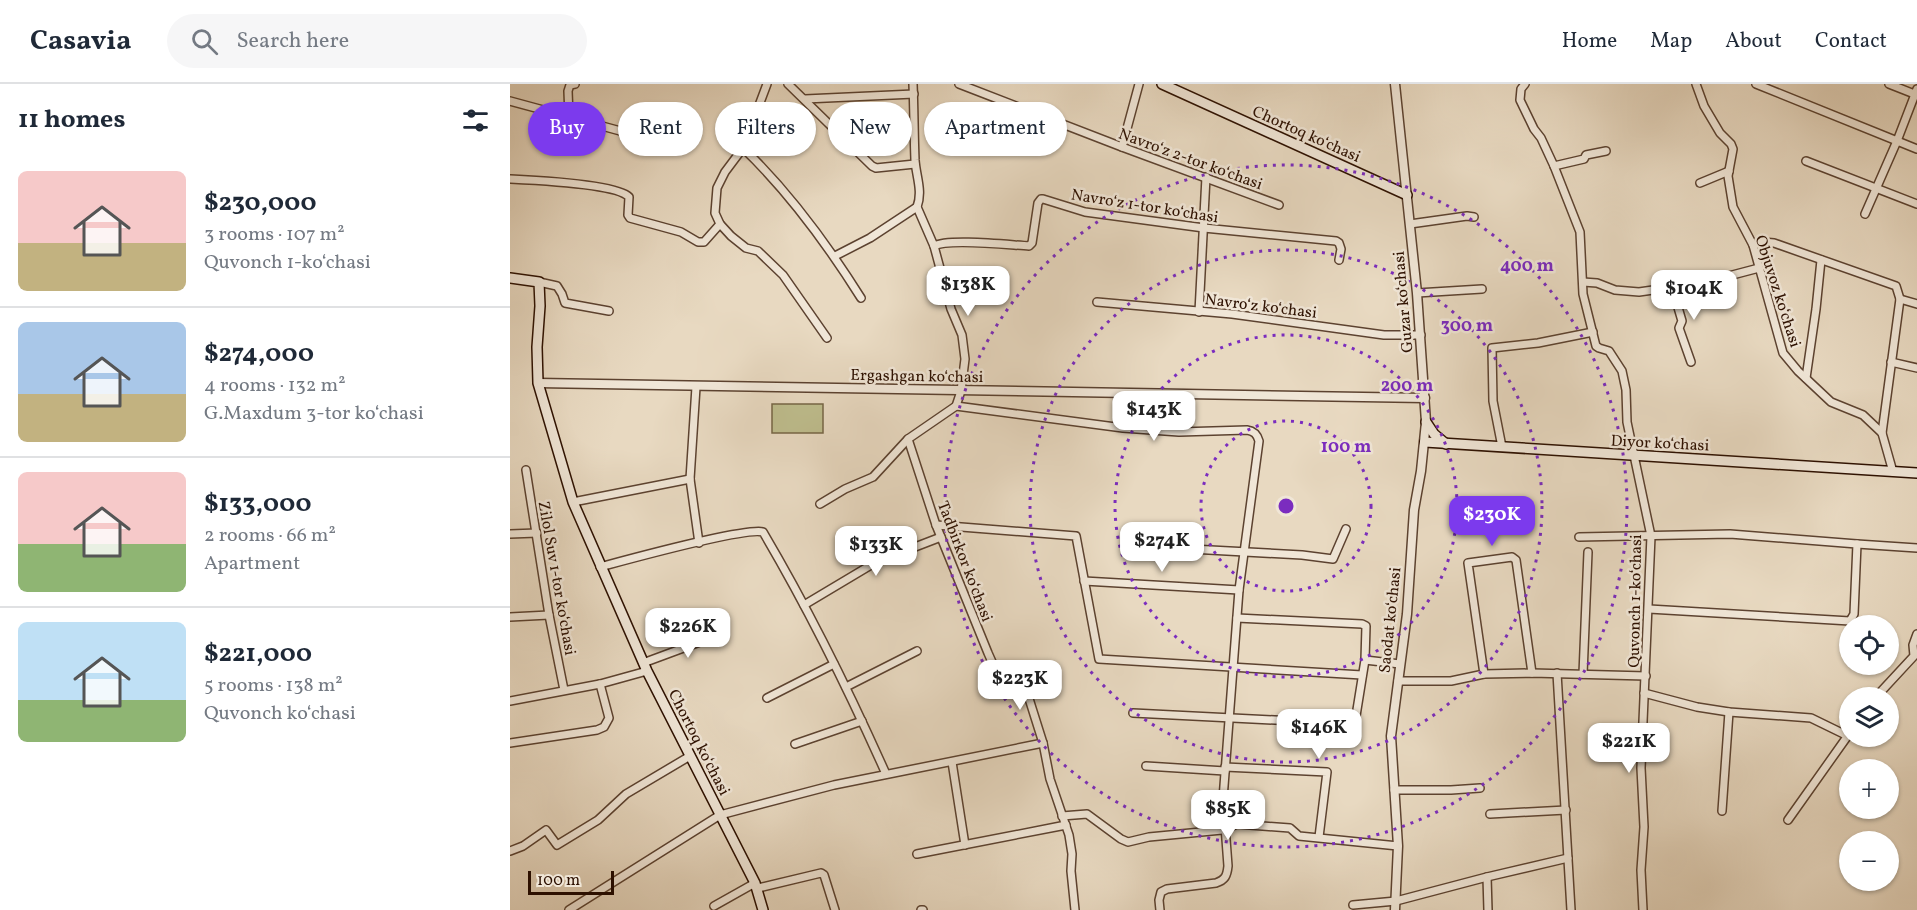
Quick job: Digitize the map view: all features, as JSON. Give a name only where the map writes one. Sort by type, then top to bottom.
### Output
[{"type":"main road","name":"Chortoq koʻchasi","points":[[1162,84],[1407,195]]},
{"type":"main road","points":[[510,278],[539,282],[538,383]]},
{"type":"main road","name":"Chortoq koʻchasi","points":[[538,383],[573,502],[600,567],[645,667],[757,886],[764,910]]},
{"type":"main road","points":[[1426,422],[1434,434],[1446,444]]},
{"type":"main road","name":"Diyor koʻchasi","points":[[1425,442],[1917,473]]},
{"type":"street","points":[[568,102],[570,85],[575,84]]},
{"type":"street","points":[[760,102],[767,84]]},
{"type":"street","points":[[788,84],[872,166],[876,168],[915,164]]},
{"type":"street","points":[[835,256],[870,238],[917,207],[920,200],[920,189],[915,164],[913,84]]},
{"type":"street","name":"Navroʻz 2-tor koʻchasi","points":[[959,84],[1279,205]]},
{"type":"street","points":[[1122,147],[1139,84]]},
{"type":"street","name":"Guzar koʻchasi","points":[[1395,84],[1421,335],[1425,442]]},
{"type":"street","points":[[1502,447],[1493,401],[1492,348],[1538,343],[1593,332],[1584,294],[1580,232],[1554,166],[1520,100],[1519,95],[1525,84]]},
{"type":"street","name":"Objuvoz koʻchasi","points":[[1696,84],[1704,106],[1720,133],[1733,149],[1729,171],[1733,207],[1753,246],[1783,353],[1787,360],[1834,405],[1863,415],[1882,434]]},
{"type":"street","points":[[1756,84],[1917,149]]},
{"type":"street","points":[[1865,214],[1898,141],[1916,93],[1888,84]]},
{"type":"street","points":[[805,99],[914,94]]},
{"type":"street","points":[[510,101],[528,106]]},
{"type":"street","points":[[1554,166],[1606,151]]},
{"type":"street","points":[[737,156],[717,188],[715,213],[720,224],[746,248],[758,251],[783,275],[827,338]]},
{"type":"street","points":[[751,156],[781,187],[835,256],[861,298]]},
{"type":"street","points":[[1806,161],[1917,204]]},
{"type":"street","points":[[1700,183],[1729,171]]},
{"type":"street","points":[[1199,312],[1206,177]]},
{"type":"street","points":[[510,179],[578,184],[622,192],[629,197],[628,215],[630,218],[681,232],[698,242],[704,242],[720,224]]},
{"type":"street","name":"Navroʻz 1-tor koʻchasi","points":[[934,246],[938,243],[1029,246],[1032,243],[1038,202],[1041,199],[1085,212],[1204,228],[1336,241],[1341,249],[1340,260]]},
{"type":"street","points":[[820,504],[873,477],[908,439],[951,411],[956,406],[961,391],[965,349],[951,309],[934,246],[917,207]]},
{"type":"street","points":[[1410,225],[1467,216],[1474,218]]},
{"type":"street","points":[[1753,246],[1768,242],[1892,284],[1898,290],[1900,299],[1882,434],[1893,472]]},
{"type":"street","points":[[1806,378],[1821,260]]},
{"type":"street","points":[[1583,282],[1597,283],[1615,290],[1639,291],[1702,284],[1759,268]]},
{"type":"street","points":[[539,282],[557,286],[565,303],[609,311]]},
{"type":"street","points":[[1672,287],[1682,321],[1679,328],[1691,362]]},
{"type":"street","points":[[1417,293],[1482,289]]},
{"type":"street","points":[[1900,299],[1917,304]]},
{"type":"street","name":"Navroʻz koʻchasi","points":[[1097,302],[1232,314],[1384,335],[1421,335]]},
{"type":"street","name":"Quvonch 1-koʻchasi","points":[[1593,332],[1596,346],[1609,351],[1623,371],[1627,422],[1651,536],[1641,768],[1644,827],[1641,870],[1643,910]]},
{"type":"street","points":[[1891,362],[1917,368]]},
{"type":"street","name":"Ergashgan koʻchasi","points":[[538,383],[1425,398]]},
{"type":"street","points":[[696,387],[690,479],[699,543]]},
{"type":"street","points":[[956,406],[1123,428],[1179,432],[1247,430],[1254,432],[1259,441],[1239,590],[1225,769],[1223,799],[1228,866],[1224,880],[1167,889],[1161,892],[1159,895],[1160,910]]},
{"type":"street","name":"Tadbirkor koʻchasi","points":[[908,439],[936,525],[996,671],[1011,665],[1017,665],[1020,670],[1071,845],[1075,910]]},
{"type":"street","name":"Saodat koʻchasi","points":[[1396,905],[1398,846],[1391,736],[1407,614],[1414,510],[1425,442]]},
{"type":"street","name":"Zilol Suv 1-tor koʻchasi","points":[[526,470],[549,615],[564,690]]},
{"type":"street","points":[[573,502],[690,479]]},
{"type":"street","points":[[936,525],[1076,536],[1099,659],[1362,675]]},
{"type":"street","points":[[600,567],[756,530],[763,532],[846,687],[886,774]]},
{"type":"street","points":[[1154,547],[1244,551],[1333,559],[1346,530]]},
{"type":"street","points":[[510,534],[537,533]]},
{"type":"street","points":[[1579,537],[1730,534],[1917,548]]},
{"type":"street","points":[[804,605],[876,562],[941,537]]},
{"type":"street","points":[[1649,609],[1850,621],[1853,618],[1857,544]]},
{"type":"street","points":[[1583,674],[1588,552]]},
{"type":"street","points":[[1484,674],[1468,563],[1512,557],[1516,560],[1532,673]]},
{"type":"street","points":[[1084,581],[1239,590]]},
{"type":"street","points":[[510,617],[549,615]]},
{"type":"street","points":[[1133,713],[1353,724],[1356,720],[1365,660],[1367,628],[1362,624],[1237,618]]},
{"type":"street","points":[[510,701],[600,684],[724,633]]},
{"type":"street","points":[[1917,634],[1913,645],[1917,664]]},
{"type":"street","points":[[846,687],[917,651]]},
{"type":"street","points":[[1885,687],[1914,656]]},
{"type":"street","points":[[1365,660],[1400,664]]},
{"type":"street","points":[[766,698],[834,664]]},
{"type":"street","name":"Quvonch 1-koʻchasi","points":[[1398,681],[1451,681],[1484,674],[1532,673],[1646,676]]},
{"type":"street","points":[[1557,673],[1571,910]]},
{"type":"street","points":[[510,743],[604,727],[609,718],[600,684]]},
{"type":"street","points":[[1644,693],[1697,707],[1729,712],[1811,718],[1839,731]]},
{"type":"street","points":[[1722,811],[1729,712]]},
{"type":"street","points":[[795,744],[862,721]]},
{"type":"street","points":[[568,910],[720,815],[834,785],[1042,742]]},
{"type":"street","points":[[1788,820],[1840,747]]},
{"type":"street","points":[[510,851],[523,846],[546,830],[557,845],[598,820],[626,794],[690,756]]},
{"type":"street","points":[[952,762],[965,845]]},
{"type":"street","points":[[1146,766],[1327,772],[1319,837]]},
{"type":"street","points":[[1394,790],[1480,788]]},
{"type":"street","points":[[1490,814],[1566,810]]},
{"type":"street","points":[[1062,816],[1087,814],[1128,842],[1149,837],[1225,829],[1236,824],[1269,825],[1290,828],[1299,836],[1398,846]]},
{"type":"street","points":[[917,854],[1066,825]]},
{"type":"street","points":[[1353,906],[1396,905],[1487,877],[1568,858]]},
{"type":"street","points":[[714,906],[757,886],[821,873],[824,875],[835,910]]},
{"type":"street","points":[[1487,877],[1488,910]]},
{"type":"shaded area","points":[[772,404],[823,404],[823,433],[772,433]]}]
